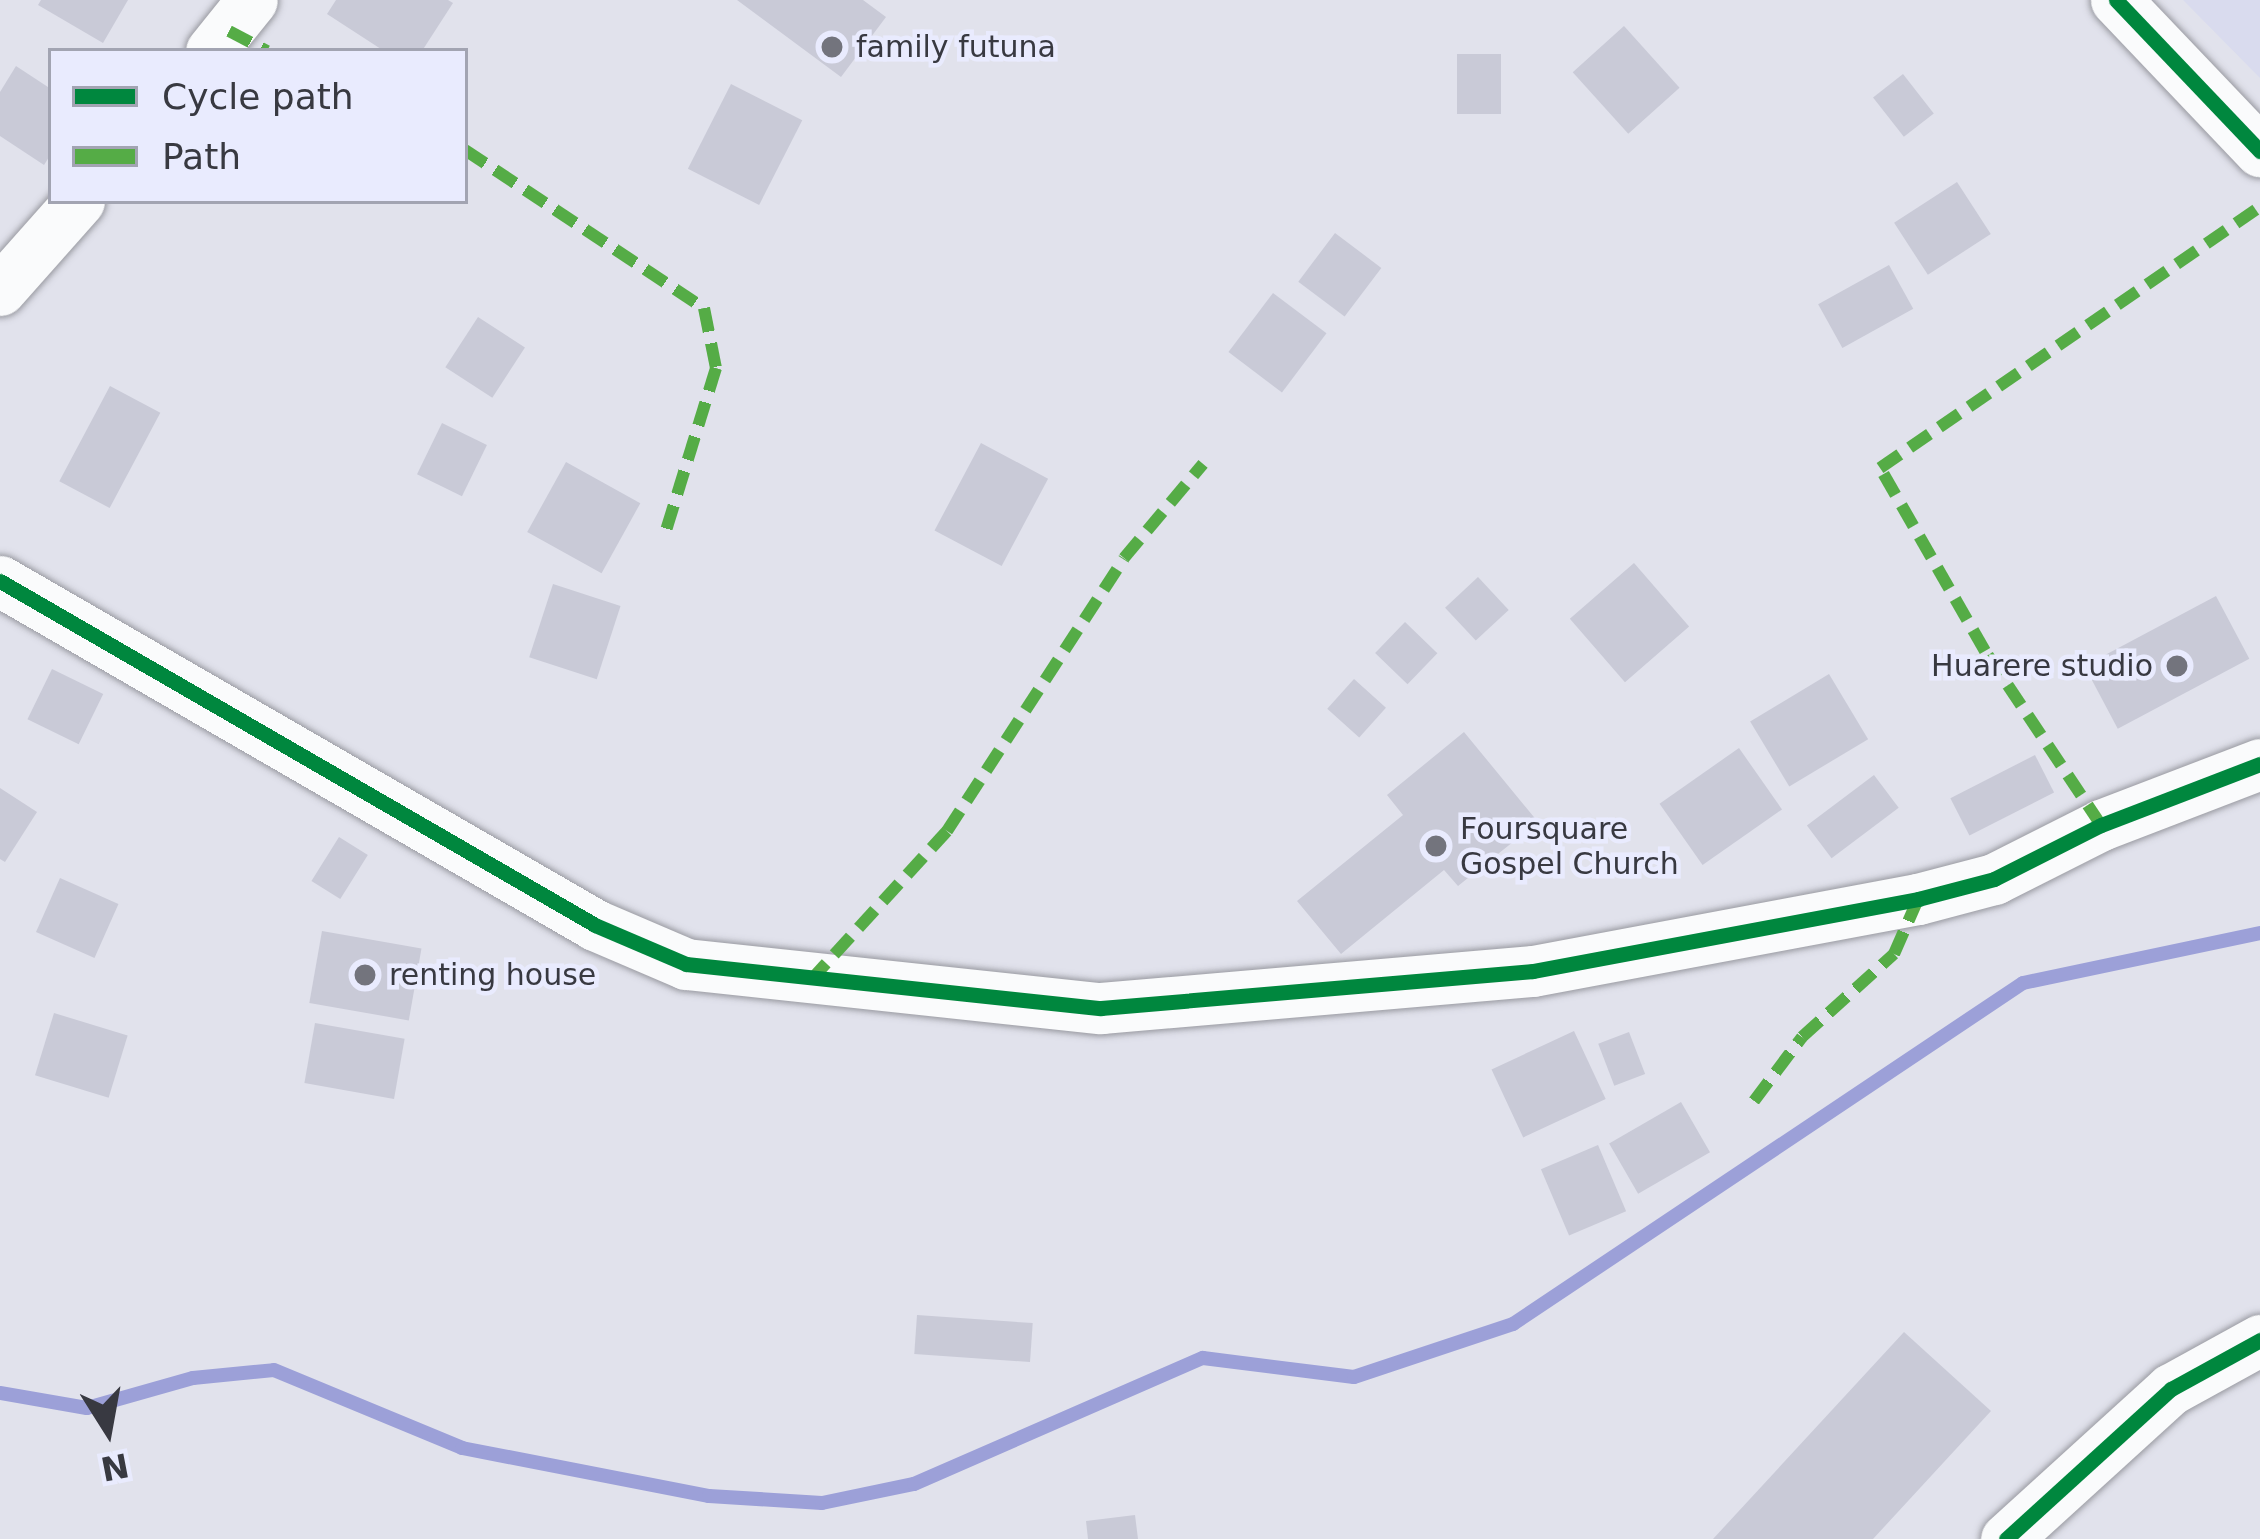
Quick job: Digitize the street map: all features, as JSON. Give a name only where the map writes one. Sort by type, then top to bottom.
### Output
[{"type":"street","points":[[213,48],[252,0]]},
{"type":"street","points":[[2116,0],[2260,152]]},
{"type":"street","points":[[0,290],[76,204]]},
{"type":"street","points":[[0,580],[595,925],[686,964],[1101,1008],[1533,971],[1918,899],[1994,879],[2101,825],[2260,764]]},
{"type":"street","points":[[2006,1539],[2171,1389],[2260,1340]]},
{"type":"shaded area","points":[[2183,0],[2260,0],[2260,78]]},
{"type":"building","points":[[41,0],[128,0],[103,43],[38,5]]},
{"type":"building","points":[[336,0],[453,3],[424,48],[379,48],[327,14]]},
{"type":"building","name":"family futuna","points":[[737,0],[863,0],[886,17],[841,77]]},
{"type":"building","points":[[1624,26],[1680,88],[1628,134],[1573,72]]},
{"type":"building","points":[[1457,54],[1501,54],[1501,114],[1457,114]]},
{"type":"building","points":[[16,66],[48,87],[48,159],[44,165],[0,136],[0,92]]},
{"type":"building","points":[[1903,74],[1934,113],[1904,137],[1873,97]]},
{"type":"building","points":[[731,84],[802,120],[759,205],[688,169]]},
{"type":"building","points":[[1957,182],[1991,234],[1928,275],[1894,223]]},
{"type":"building","points":[[1335,233],[1381,268],[1345,317],[1298,282]]},
{"type":"building","points":[[1889,265],[1913,309],[1842,348],[1818,304]]},
{"type":"building","points":[[1273,293],[1327,333],[1282,392],[1228,352]]},
{"type":"building","points":[[478,317],[525,347],[492,398],[445,367]]},
{"type":"building","points":[[110,386],[160,413],[110,508],[59,481]]},
{"type":"building","points":[[442,423],[487,445],[462,496],[417,474]]},
{"type":"building","points":[[981,443],[1048,479],[1002,566],[935,530]]},
{"type":"building","points":[[566,462],[640,503],[602,573],[527,532]]},
{"type":"building","points":[[1634,563],[1689,626],[1625,682],[1570,619]]},
{"type":"building","points":[[1478,577],[1509,610],[1476,641],[1445,608]]},
{"type":"building","points":[[553,584],[621,606],[597,679],[529,657]]},
{"type":"building","points":[[2216,596],[2249,659],[2118,729],[2084,666]]},
{"type":"building","points":[[1405,622],[1437,653],[1407,684],[1375,653]]},
{"type":"building","points":[[52,669],[103,694],[79,744],[27,719]]},
{"type":"building","points":[[1829,674],[1868,739],[1789,787],[1750,721]]},
{"type":"building","points":[[1354,679],[1386,708],[1359,737],[1327,709]]},
{"type":"building","name":"Foursquare Gospel Church","points":[[1464,732],[1538,822],[1458,886],[1444,870],[1341,954],[1297,901],[1403,815],[1387,795]]},
{"type":"building","points":[[1739,748],[1782,809],[1703,865],[1660,804]]},
{"type":"building","points":[[2035,755],[2054,792],[1969,836],[1950,798]]},
{"type":"building","points":[[1874,775],[1899,808],[1832,858],[1807,826]]},
{"type":"building","points":[[0,788],[37,812],[5,862],[0,859]]},
{"type":"building","points":[[339,837],[368,855],[340,899],[311,881]]},
{"type":"building","points":[[60,878],[118,904],[94,958],[36,932]]},
{"type":"building","name":"renting house","points":[[322,931],[421,949],[409,1020],[309,1003]]},
{"type":"building","points":[[54,1013],[128,1036],[109,1098],[35,1075]]},
{"type":"building","points":[[315,1023],[405,1039],[394,1099],[304,1083]]},
{"type":"building","points":[[1574,1031],[1606,1099],[1523,1137],[1492,1069]]},
{"type":"building","points":[[1629,1032],[1645,1074],[1614,1086],[1598,1044]]},
{"type":"building","points":[[1681,1102],[1710,1152],[1638,1194],[1609,1144]]},
{"type":"building","points":[[1598,1145],[1626,1211],[1569,1236],[1541,1169]]},
{"type":"building","points":[[917,1315],[1033,1323],[1030,1362],[914,1354]]},
{"type":"building","points":[[1904,1332],[1991,1411],[1873,1539],[1713,1539]]},
{"type":"building","points":[[1135,1515],[1138,1539],[1088,1539],[1086,1521]]},
{"type":"waterway","points":[[0,1393],[87,1408],[193,1378],[274,1370],[462,1448],[709,1496],[822,1503],[914,1484],[1203,1358],[1354,1377],[1513,1324],[2023,983],[2260,933]]},
{"type":"marked path","points":[[229,31],[261,48]]},
{"type":"marked path","points":[[468,152],[704,308],[716,368],[665,534]]},
{"type":"marked path","points":[[2101,825],[1985,651],[1880,468],[2260,207]]},
{"type":"marked path","points":[[810,981],[947,831],[1124,558],[1203,464]]},
{"type":"marked path","points":[[1754,1101],[1802,1037],[1894,954],[1918,899]]},
{"type":"cycle path","points":[[2116,0],[2260,151]]},
{"type":"cycle path","points":[[0,581],[595,925],[686,964],[1101,1008],[1533,971],[1918,899],[1994,879],[2101,825],[2260,764]]},
{"type":"cycle path","points":[[2006,1539],[2171,1389],[2260,1340]]},
{"type":"place","name":"family futuna","points":[[832,47]]},
{"type":"place","name":"Huarere studio","points":[[2177,666]]},
{"type":"place","name":"Foursquare Gospel Church","points":[[1436,846]]},
{"type":"place","name":"renting house","points":[[365,975]]}]
